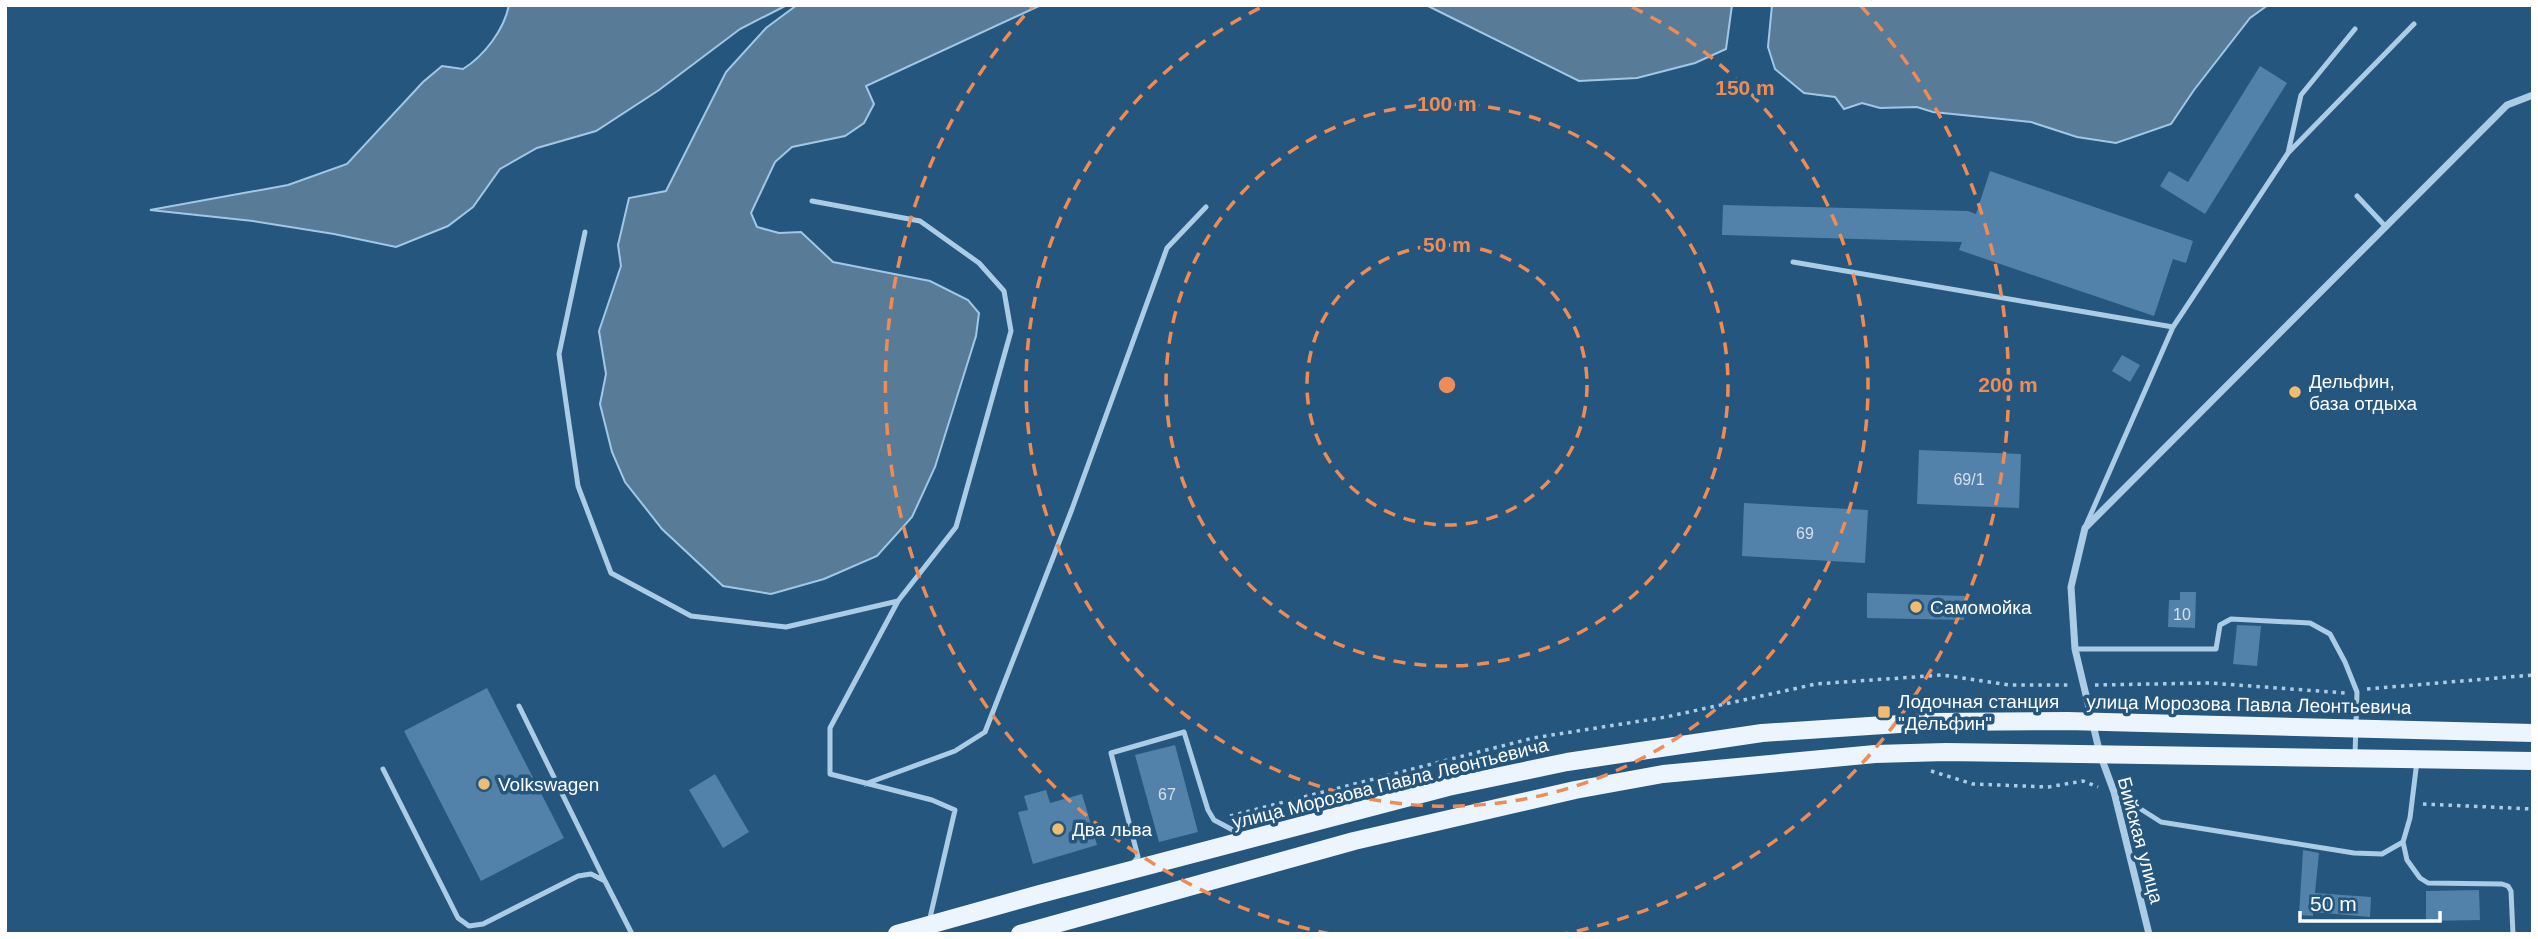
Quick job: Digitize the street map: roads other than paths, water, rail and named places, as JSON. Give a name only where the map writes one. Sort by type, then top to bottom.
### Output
[{"type":"main road","name":"улица Морозова Павла Леонтьевича","points":[[897,934],[1127,871],[1510,773],[1699,741],[1816,729],[1930,722],[2092,721],[2533,733]]},
{"type":"main road","points":[[1020,934],[1354,841],[1575,790],[1663,774],[1874,754],[1946,752],[2533,761]]},
{"type":"street","points":[[2085,528],[2507,105],[2533,94]]},
{"type":"street","name":"Бийская улица","points":[[2085,528],[2071,587],[2075,649],[2100,754],[2114,792],[2149,934]]},
{"type":"lane","points":[[2085,528],[2173,327],[2288,153],[2414,24]]},
{"type":"lane","points":[[2288,153],[2301,95],[2355,29]]},
{"type":"lane","points":[[2357,196],[2386,227]]},
{"type":"lane","points":[[812,201],[920,221],[979,263],[1004,291],[1011,331],[956,527],[898,601],[830,728],[830,774],[932,800],[955,810],[928,925]]},
{"type":"lane","points":[[865,784],[955,751],[985,732],[1072,509],[1167,248],[1206,207]]},
{"type":"lane","points":[[584,232],[559,354],[578,486],[611,573],[691,616],[786,627],[898,601]]},
{"type":"lane","points":[[1793,262],[2173,327]]},
{"type":"lane","points":[[2075,649],[2216,649],[2220,625],[2231,619],[2310,623],[2329,634],[2345,662],[2357,692],[2355,757]]},
{"type":"lane","points":[[519,706],[632,934]]},
{"type":"lane","points":[[1127,871],[1138,857],[1111,753],[1184,732],[1208,810],[1214,820],[1250,839]]},
{"type":"lane","points":[[2417,758],[2410,818],[2403,842],[2407,860],[2420,878],[2428,883],[2508,886],[2511,891],[2513,934]]},
{"type":"lane","points":[[383,769],[458,918],[469,926],[483,924],[578,876],[591,874],[606,881]]},
{"type":"lane","points":[[2114,792],[2161,822],[2354,853],[2382,854],[2403,842]]},
{"type":"water","points":[[509,5],[787,5],[740,29],[659,90],[596,131],[537,148],[500,169],[473,207],[448,226],[396,247],[253,221],[150,210],[288,185],[347,164],[423,82],[442,66],[463,69],[478,57],[498,33]]},
{"type":"water","points":[[797,5],[1041,5],[866,86],[874,104],[864,123],[845,136],[792,147],[775,162],[751,213],[757,227],[779,233],[801,232],[833,262],[930,281],[968,300],[979,313],[976,336],[935,467],[912,517],[877,556],[824,579],[771,594],[723,586],[662,529],[625,482],[612,452],[600,404],[606,374],[599,331],[621,266],[618,245],[629,198],[666,191],[726,72],[766,28]]},
{"type":"water","points":[[1426,5],[1732,5],[1726,49],[1695,63],[1637,78],[1579,81]]},
{"type":"water","points":[[1772,5],[2268,5],[2250,18],[2171,124],[2116,143],[2077,137],[2031,122],[1933,112],[1917,107],[1880,108],[1862,103],[1844,109],[1835,97],[1804,93],[1775,69],[1768,47]]},
{"type":"place","name":"Дельфин, база отдыха","points":[[2295,392]]},
{"type":"place","name":"Самомойка","points":[[1916,607]]},
{"type":"place","name":"Лодочная станция \"Дельфин\"","points":[[1884,712]]},
{"type":"place","name":"Volkswagen","points":[[484,784]]},
{"type":"place","name":"Два льва","points":[[1058,829]]}]
